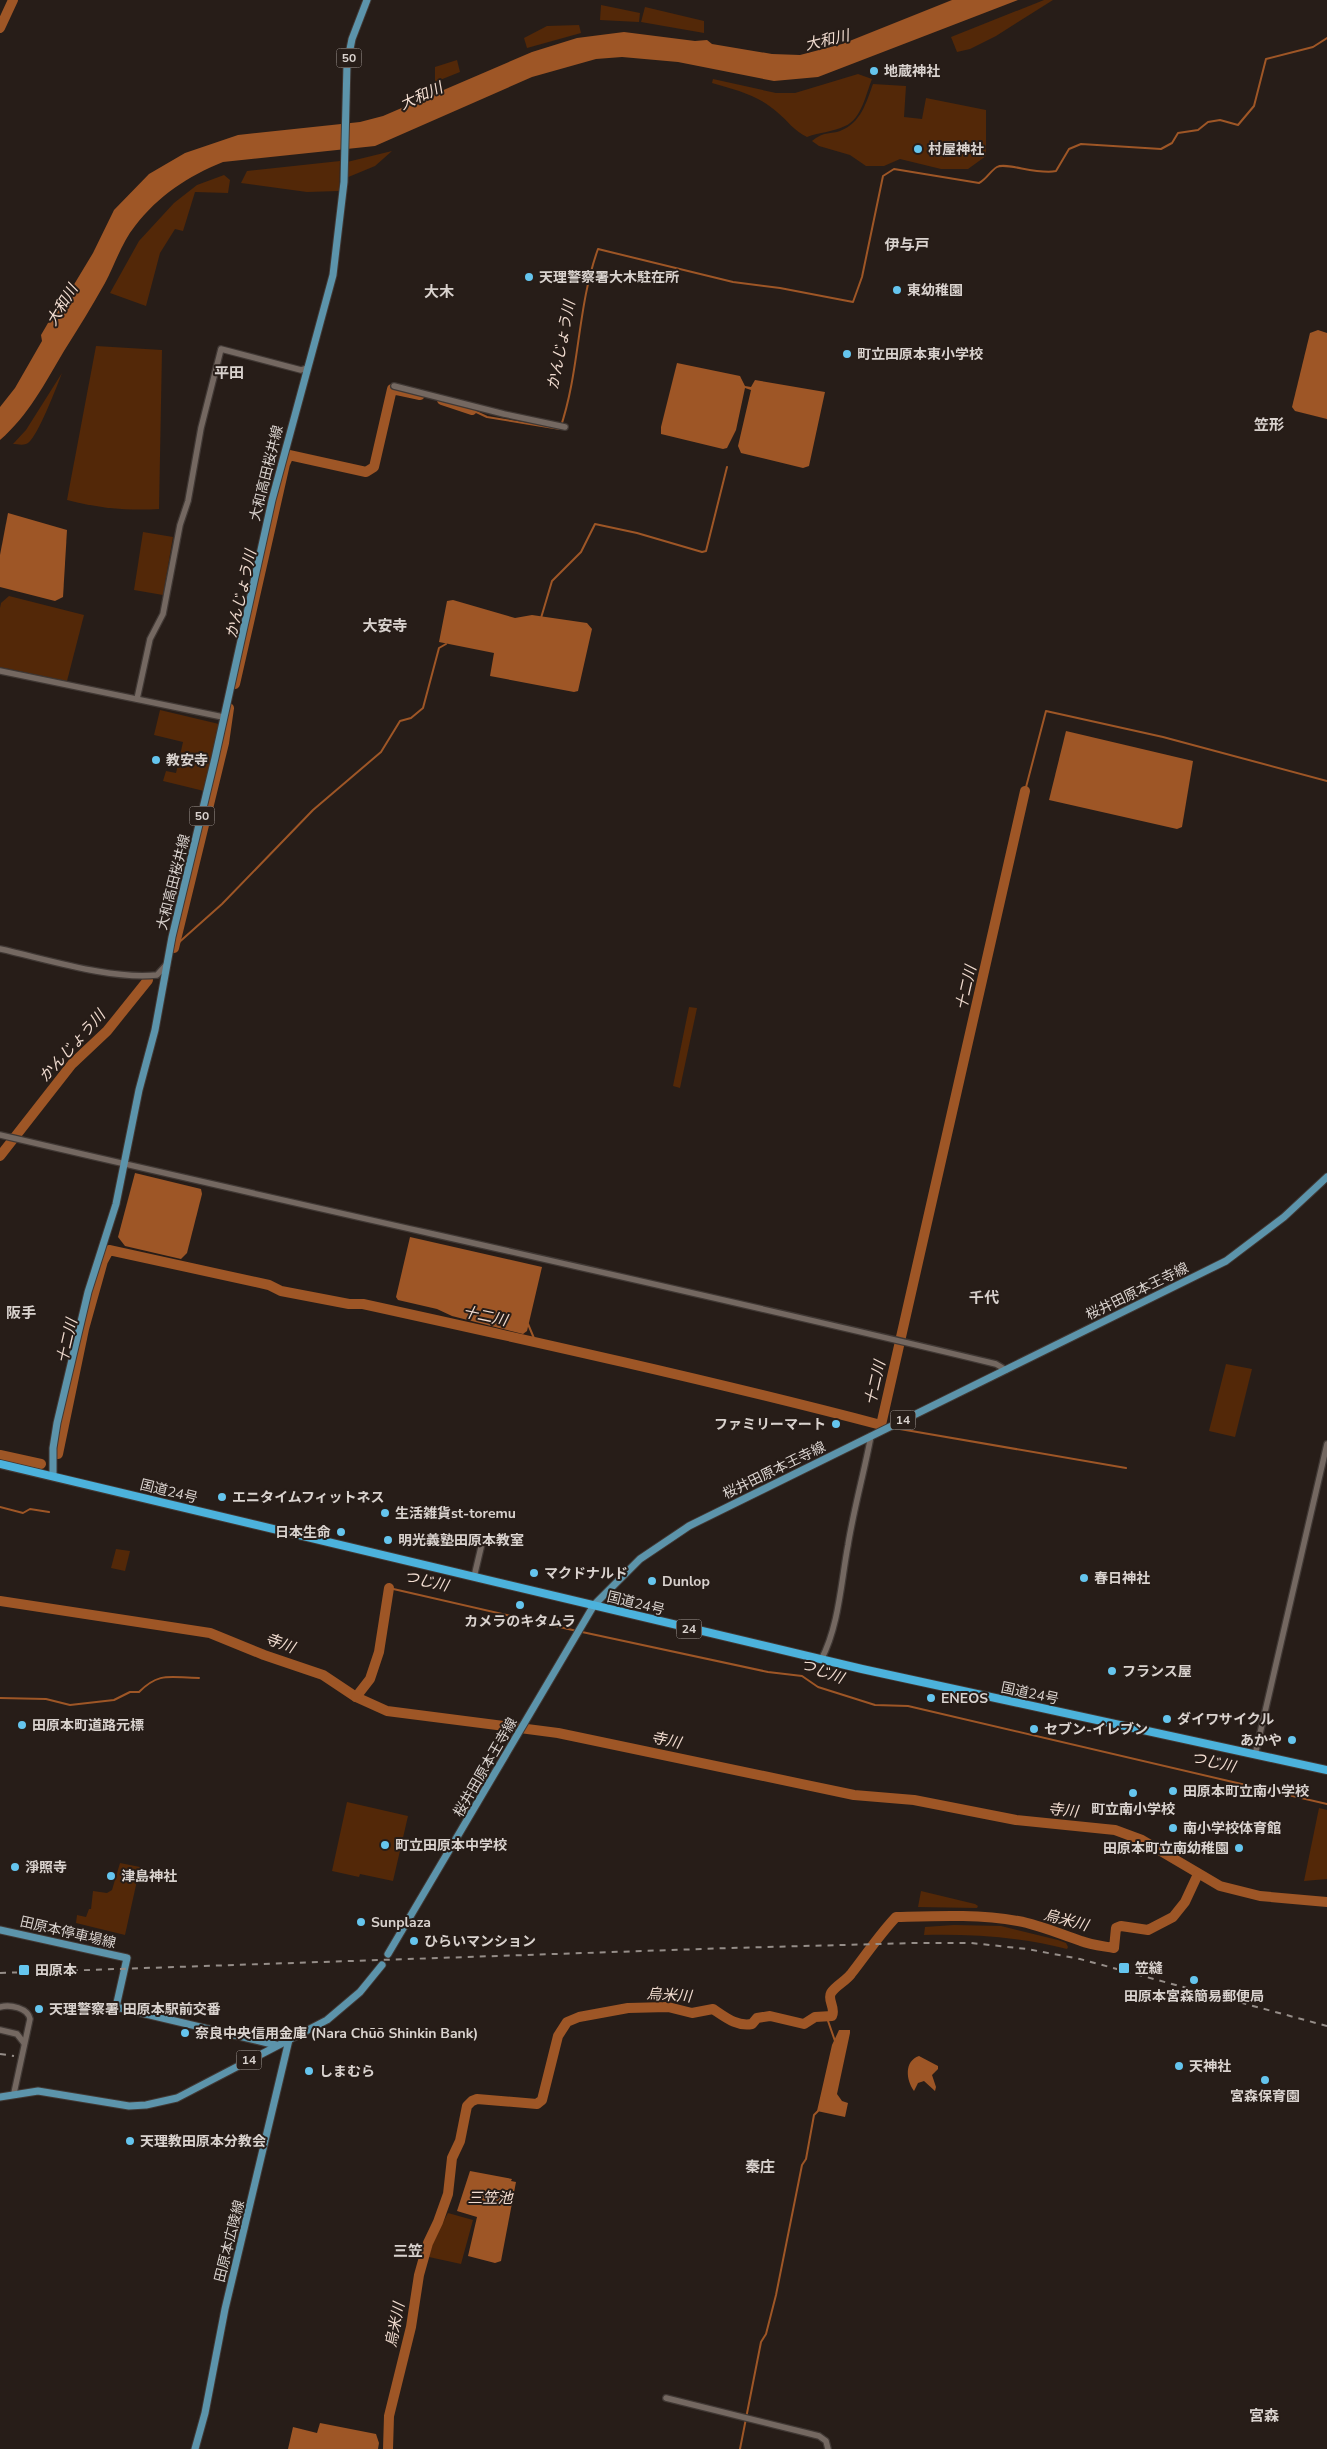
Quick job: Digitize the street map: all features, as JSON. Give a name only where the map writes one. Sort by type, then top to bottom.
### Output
[{"type":"highway","name":"国道24号","points":[[0,1464],[821,1660],[1327,1770]]},
{"type":"main road","name":"大和高田桜井線","points":[[53,1476],[53,1448],[57,1423],[88,1292],[111,1227],[139,1090],[155,1030],[168,963],[272,500],[332,275],[341,209],[347,64],[352,39],[367,0]]},
{"type":"main road","name":"桜井田原本王寺線","points":[[388,1954],[530,1717],[594,1605],[640,1559],[668,1538],[1226,1261],[1284,1217],[1327,1177]]},
{"type":"main road","name":"田原本停車場線","points":[[0,1930],[127,1958],[116,2007],[276,2044]]},
{"type":"main road","name":"14","points":[[0,2097],[14,2093],[54,2092],[129,2106],[159,2103],[188,2094],[276,2044],[289,2040],[327,2020],[360,1992],[382,1965]]},
{"type":"main road","name":"田原本広陵線","points":[[195,2449],[205,2413],[225,2309],[289,2040]]},
{"type":"street","points":[[138,699],[150,639],[163,614],[180,525],[188,501],[201,428],[220,349],[301,370],[307,368]]},
{"type":"street","points":[[394,386],[504,414],[565,427]]},
{"type":"street","points":[[0,671],[223,717]]},
{"type":"street","points":[[0,949],[85,968],[137,976],[156,974],[168,963]]},
{"type":"street","points":[[0,1135],[899,1340],[996,1364],[1006,1370]]},
{"type":"street","points":[[821,1660],[826,1649],[838,1601],[848,1543],[871,1436]]},
{"type":"street","points":[[1255,1755],[1327,1444]]},
{"type":"street","points":[[474,1577],[483,1538]]},
{"type":"street","points":[[0,2007],[5,2006],[28,2012],[30,2019],[14,2093]]},
{"type":"street","points":[[0,2030],[17,2034],[24,2043]]},
{"type":"street","points":[[666,2398],[819,2436],[826,2441],[828,2449]]},
{"type":"shaded area","points":[[1044,0],[1053,0],[996,36],[970,49],[957,52],[951,37]]},
{"type":"shaded area","points":[[601,5],[640,13],[639,22],[600,20]]},
{"type":"shaded area","points":[[645,7],[704,21],[704,33],[641,22]]},
{"type":"shaded area","points":[[579,25],[581,33],[527,48],[524,38],[547,26]]},
{"type":"shaded area","points":[[457,60],[460,72],[435,82],[435,67]]},
{"type":"shaded area","points":[[858,74],[872,79],[862,106],[851,123],[807,137],[798,132],[762,101],[712,83],[713,79],[776,93],[795,93]]},
{"type":"shaded area","points":[[873,84],[906,86],[904,117],[922,119],[926,98],[986,110],[986,156],[968,169],[941,169],[900,159],[884,166],[866,166],[850,155],[819,146],[812,141],[823,134],[840,131],[853,123],[862,112]]},
{"type":"shaded area","points":[[392,151],[375,166],[346,178],[347,162]]},
{"type":"shaded area","points":[[340,161],[339,191],[307,192],[241,183],[247,171]]},
{"type":"shaded area","points":[[224,175],[230,180],[228,193],[195,192],[183,231],[175,229],[160,253],[146,306],[110,293],[139,241],[174,203],[197,185]]},
{"type":"shaded area","points":[[96,346],[162,350],[159,509],[135,510],[113,508],[67,500]]},
{"type":"shaded area","points":[[62,373],[47,410],[32,439],[23,445],[13,444],[26,430]]},
{"type":"shaded area","points":[[143,532],[173,537],[163,595],[134,590]]},
{"type":"shaded area","points":[[9,596],[84,615],[67,681],[0,667],[0,608],[1,603]]},
{"type":"shaded area","points":[[160,710],[219,724],[204,791],[163,781],[166,771],[176,773],[183,742],[154,735]]},
{"type":"shaded area","points":[[689,1007],[697,1008],[680,1088],[673,1086]]},
{"type":"shaded area","points":[[1226,1364],[1252,1369],[1235,1437],[1209,1431]]},
{"type":"shaded area","points":[[116,1549],[130,1551],[125,1571],[111,1568]]},
{"type":"shaded area","points":[[347,1802],[408,1816],[393,1881],[360,1874],[359,1877],[332,1871]]},
{"type":"shaded area","points":[[1319,1808],[1327,1810],[1327,1879],[1304,1881]]},
{"type":"shaded area","name":"津島神社","points":[[120,1863],[140,1867],[125,1935],[76,1923],[77,1915],[86,1917],[89,1909],[91,1909],[93,1891],[107,1893],[112,1890]]},
{"type":"shaded area","points":[[921,1891],[978,1906],[977,1908],[918,1907]]},
{"type":"shaded area","points":[[954,1925],[1001,1926],[1058,1940],[1066,1943],[1068,1947],[1067,1949],[996,1937],[924,1935],[925,1927]]},
{"type":"shaded area","points":[[448,2213],[473,2220],[461,2264],[429,2257],[433,2241]]},
{"type":"water","name":"大和川","points":[[952,0],[1018,0],[818,77],[774,81],[678,62],[622,57],[596,59],[532,77],[375,146],[223,162],[210,168],[186,180],[164,196],[130,232],[109,276],[43,387],[28,410],[0,440],[0,407],[15,388],[42,341],[41,335],[48,323],[52,321],[93,253],[114,210],[149,174],[185,153],[238,135],[360,122],[383,116],[532,52],[577,38],[624,32],[695,41],[707,40],[712,44],[772,54],[800,55],[842,44]]},
{"type":"water","points":[[1318,330],[1327,333],[1327,419],[1295,411],[1292,407],[1310,333]]},
{"type":"water","points":[[677,363],[740,376],[745,386],[751,387],[755,380],[825,392],[809,466],[803,468],[741,453],[738,446],[751,390],[745,388],[736,430],[727,448],[723,449],[661,434],[661,427]]},
{"type":"water","points":[[8,513],[67,530],[63,597],[55,601],[0,587],[0,555]]},
{"type":"water","points":[[453,600],[515,618],[532,615],[587,623],[592,629],[578,691],[574,692],[490,676],[494,653],[439,642],[447,601]]},
{"type":"water","points":[[1066,731],[1193,761],[1182,827],[1177,829],[1049,800]]},
{"type":"water","points":[[135,1173],[201,1189],[202,1194],[187,1253],[181,1259],[125,1246],[118,1237]]},
{"type":"water","points":[[410,1237],[542,1267],[527,1331],[523,1334],[452,1316],[437,1309],[398,1300],[396,1297]]},
{"type":"water","points":[[839,2030],[850,2030],[837,2094],[842,2101],[848,2103],[845,2117],[817,2111],[832,2045]]},
{"type":"water","points":[[919,2056],[938,2066],[938,2069],[932,2075],[936,2087],[935,2091],[924,2081],[918,2083],[914,2091],[911,2087],[908,2076],[909,2066],[914,2058]]},
{"type":"water","name":"三笠池","points":[[470,2171],[512,2179],[511,2181],[516,2182],[501,2261],[495,2263],[468,2256],[477,2217],[457,2211]]},
{"type":"water","points":[[320,2423],[376,2434],[379,2443],[378,2449],[288,2449],[293,2427],[317,2433]]},
{"type":"waterway","points":[[0,28],[13,0]]},
{"type":"waterway","name":"かんじょう川","points":[[472,410],[487,417],[560,429],[567,407],[586,293],[598,249],[733,282],[780,288],[853,302],[862,277],[883,176],[894,169],[979,183],[997,167],[1001,166],[1048,172],[1056,171],[1069,149],[1081,144],[1161,149],[1172,143],[1178,133],[1198,130],[1208,122],[1220,120],[1238,125],[1254,106],[1266,59],[1313,47],[1327,38]]},
{"type":"waterway","name":"かんじょう川","points":[[235,684],[285,464],[289,455],[366,472],[374,467],[392,389],[420,395]]},
{"type":"waterway","name":"かんじょう川","points":[[442,400],[472,410]]},
{"type":"waterway","points":[[541,618],[552,581],[581,552],[595,524],[637,533],[702,552],[706,551],[727,467]]},
{"type":"waterway","points":[[176,945],[222,904],[313,810],[381,752],[400,721],[411,718],[423,708],[439,648],[446,644]]},
{"type":"waterway","name":"かんじょう川","points":[[174,948],[224,743],[229,708]]},
{"type":"waterway","name":"十二川","points":[[1025,791],[1046,711],[1163,737],[1327,781]]},
{"type":"waterway","name":"十二川","points":[[58,1454],[84,1329],[103,1261],[109,1250],[269,1285],[281,1291],[349,1304],[363,1304],[558,1347],[752,1392],[881,1425],[1025,791]]},
{"type":"waterway","name":"かんじょう川","points":[[0,1156],[72,1064],[107,1031],[148,980]]},
{"type":"waterway","points":[[528,1324],[536,1343]]},
{"type":"waterway","points":[[894,1428],[1126,1468]]},
{"type":"waterway","name":"十二川","points":[[0,1455],[41,1464]]},
{"type":"waterway","points":[[0,1507],[23,1513],[30,1509],[49,1512]]},
{"type":"waterway","name":"つじ川","points":[[389,1588],[577,1631]]},
{"type":"waterway","name":"つじ川","points":[[356,1697],[370,1679],[379,1652],[389,1588]]},
{"type":"waterway","name":"寺川","points":[[0,1601],[210,1633],[264,1655],[323,1675],[356,1697],[387,1711],[558,1733],[854,1795],[914,1800],[1016,1820],[1115,1830],[1142,1840],[1220,1886],[1260,1896],[1327,1902]]},
{"type":"waterway","name":"つじ川","points":[[582,1632],[768,1672],[802,1676],[818,1687],[875,1705],[908,1706],[1327,1804]]},
{"type":"waterway","points":[[0,1698],[46,1699],[70,1705],[114,1700],[130,1692],[139,1692],[146,1685],[160,1678],[199,1678]]},
{"type":"waterway","name":"烏米川","points":[[388,2449],[389,2416],[411,2327],[419,2275],[428,2243],[448,2194],[452,2158],[460,2141],[467,2106],[477,2099],[537,2104],[542,2100],[558,2036],[567,2022],[579,2017],[628,2008],[668,2007],[692,2013],[713,2009],[731,2021],[747,2025],[752,2024],[757,2018],[770,2016],[804,2024],[815,2017],[832,2016],[831,1993],[849,1977],[896,1917],[957,1916],[1003,1919],[1042,1927],[1085,1942],[1114,1948],[1116,1928],[1121,1926],[1148,1930],[1173,1917],[1185,1902],[1198,1874]]},
{"type":"waterway","points":[[827,2018],[835,2041]]},
{"type":"waterway","points":[[740,2449],[761,2342],[766,2334],[776,2295],[802,2165],[806,2159],[814,2115],[818,2111]]},
{"type":"railway","points":[[0,1973],[730,1948],[971,1943],[1027,1949],[1080,1959],[1327,2026]]},
{"type":"railway","points":[[0,2054],[14,2056]]},
{"type":"place","name":"地蔵神社","points":[[874,71]]},
{"type":"place","name":"村屋神社","points":[[918,149]]},
{"type":"place","name":"天理警察署大木駐在所","points":[[529,277]]},
{"type":"place","name":"東幼稚園","points":[[897,290]]},
{"type":"place","name":"町立田原本東小学校","points":[[847,354]]},
{"type":"place","name":"教安寺","points":[[156,760]]},
{"type":"place","name":"ファミリーマート","points":[[836,1424]]},
{"type":"place","name":"エニタイムフィットネス","points":[[222,1497]]},
{"type":"place","name":"生活雑貨st-toremu","points":[[385,1513]]},
{"type":"place","name":"日本生命","points":[[341,1532]]},
{"type":"place","name":"明光義塾田原本教室","points":[[388,1540]]},
{"type":"place","name":"マクドナルド","points":[[534,1573]]},
{"type":"place","name":"春日神社","points":[[1084,1578]]},
{"type":"place","name":"Dunlop","points":[[652,1581]]},
{"type":"place","name":"カメラのキタムラ","points":[[520,1605]]},
{"type":"place","name":"フランス屋","points":[[1112,1671]]},
{"type":"place","name":"ENEOS","points":[[931,1698]]},
{"type":"place","name":"ダイワサイクル","points":[[1167,1719]]},
{"type":"place","name":"田原本町道路元標","points":[[22,1725]]},
{"type":"place","name":"セブン-イレブン","points":[[1034,1729]]},
{"type":"place","name":"あかや","points":[[1292,1740]]},
{"type":"place","name":"田原本町立南小学校","points":[[1173,1791]]},
{"type":"place","name":"町立南小学校","points":[[1133,1793]]},
{"type":"place","name":"南小学校体育館","points":[[1173,1828]]},
{"type":"place","name":"町立田原本中学校","points":[[385,1845]]},
{"type":"place","name":"田原本町立南幼稚園","points":[[1239,1848]]},
{"type":"place","name":"淨照寺","points":[[15,1867]]},
{"type":"place","name":"津島神社","points":[[111,1876]]},
{"type":"place","name":"Sunplaza","points":[[361,1922]]},
{"type":"place","name":"ひらいマンション","points":[[414,1941]]},
{"type":"place","name":"笠縫","points":[[1124,1968]]},
{"type":"place","name":"田原本","points":[[24,1970]]},
{"type":"place","name":"田原本宮森簡易郵便局","points":[[1194,1980]]},
{"type":"place","name":"天理警察署 田原本駅前交番","points":[[39,2009]]},
{"type":"place","name":"奈良中央信用金庫 (Nara Chūō Shinkin Bank)","points":[[185,2033]]},
{"type":"place","name":"天神社","points":[[1179,2066]]},
{"type":"place","name":"しまむら","points":[[309,2071]]},
{"type":"place","name":"宮森保育園","points":[[1265,2080]]},
{"type":"place","name":"天理教田原本分教会","points":[[130,2141]]},
{"type":"district","name":"伊与戸","points":[[907,245]]},
{"type":"district","name":"大木","points":[[439,292]]},
{"type":"district","name":"平田","points":[[229,373]]},
{"type":"district","name":"笠形","points":[[1269,425]]},
{"type":"district","name":"大安寺","points":[[385,626]]},
{"type":"district","name":"千代","points":[[984,1298]]},
{"type":"district","name":"阪手","points":[[21,1313]]},
{"type":"district","name":"秦庄","points":[[760,2167]]},
{"type":"district","name":"三笠","points":[[408,2251]]},
{"type":"district","name":"宮森","points":[[1264,2416]]}]
